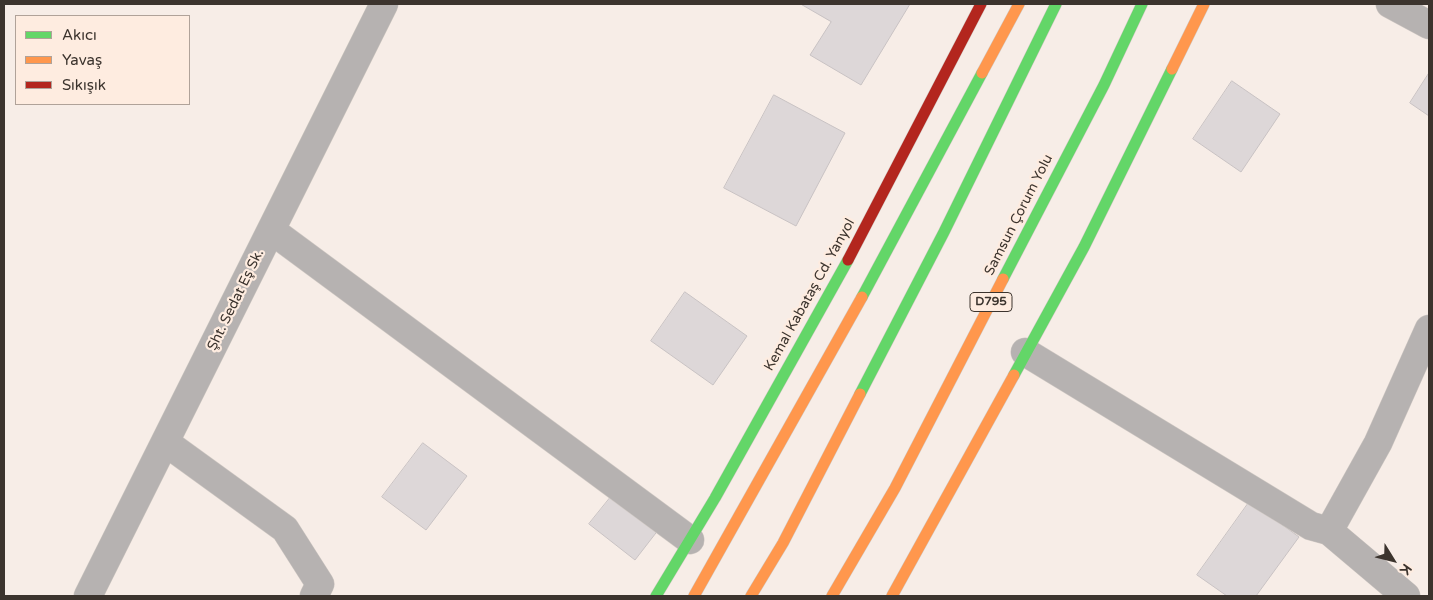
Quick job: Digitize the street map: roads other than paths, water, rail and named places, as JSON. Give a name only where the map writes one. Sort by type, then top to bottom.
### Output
[{"type":"main road","name":"Kemal Kabataş Cd. Yanyol","points":[[656,596],[690,540],[846,263],[981,4]]},
{"type":"main road","points":[[694,596],[851,318],[1019,4]]},
{"type":"main road","points":[[751,596],[783,543],[944,232],[1056,4]]},
{"type":"main road","name":"Samsun Çorum Yolu","points":[[832,596],[895,488],[1104,85],[1142,4]]},
{"type":"main road","points":[[892,596],[1084,247],[1204,4]]},
{"type":"street","name":"Şht. Sedat Eş Sk.","points":[[88,596],[384,4]]},
{"type":"street","points":[[1390,4],[1429,25]]},
{"type":"street","points":[[271,230],[690,540]]},
{"type":"street","points":[[1329,530],[1378,443],[1429,329]]},
{"type":"street","points":[[1025,352],[1311,526],[1329,530],[1406,596]]},
{"type":"street","points":[[165,442],[285,529],[320,584],[314,596]]}]
